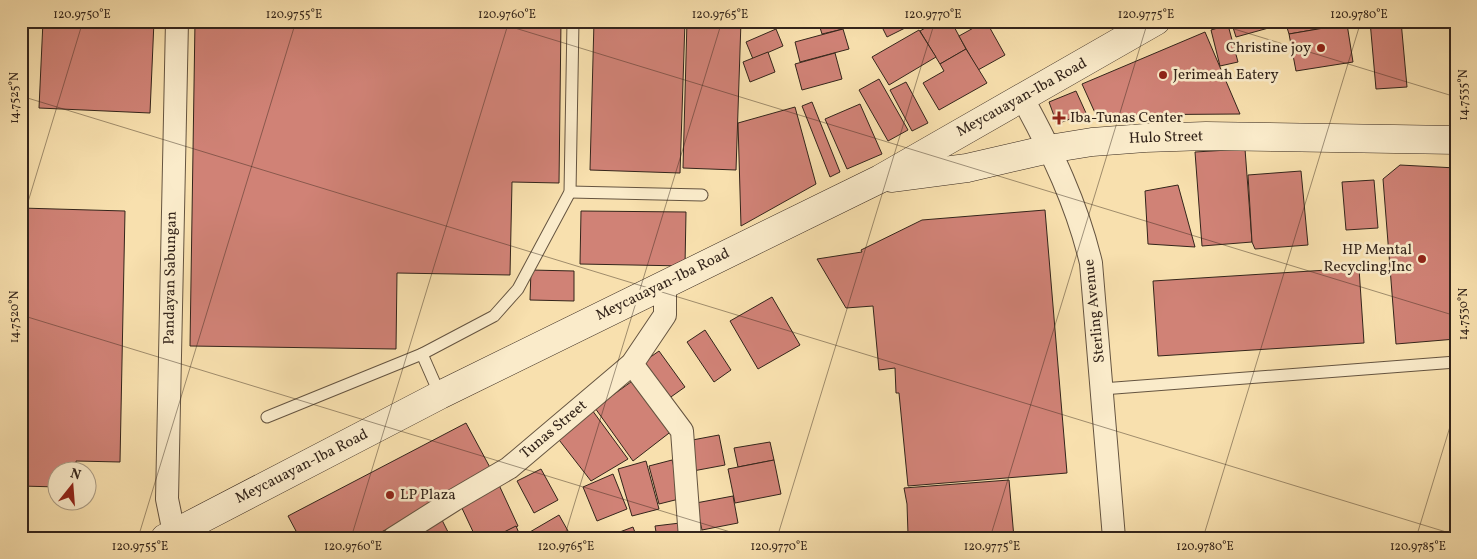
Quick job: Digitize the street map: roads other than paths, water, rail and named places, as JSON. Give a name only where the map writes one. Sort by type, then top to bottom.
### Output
[{"type":"main road","name":"Meycauayan-Iba Road","points":[[170,535],[440,395],[880,179],[1023,99],[1127,29],[1156,21]]},
{"type":"main road","name":"Hulo Street","points":[[880,179],[967,168],[1049,149],[1092,142],[1145,138],[1198,136],[1456,140]]},
{"type":"street","name":"Pandayan Sabungan","points":[[170,535],[167,499],[176,21]]},
{"type":"street","name":"Sterling Avenue","points":[[1023,99],[1049,149],[1075,207],[1091,263],[1114,538]]},
{"type":"street","name":"Tunas Street","points":[[394,538],[509,468],[632,364],[665,315],[665,284]]},
{"type":"street","points":[[632,364],[682,431],[690,538]]},
{"type":"lane","points":[[267,417],[422,354],[494,316],[518,289],[570,192],[573,21]]},
{"type":"lane","points":[[570,192],[702,195]]},
{"type":"lane","points":[[422,354],[440,395]]},
{"type":"lane","points":[[1102,389],[1456,362]]},
{"type":"place","name":"Christine joy","points":[[1321,48]]},
{"type":"place","name":"Jerimeah Eatery","points":[[1163,75]]},
{"type":"place","name":"Iba-Tunas Center","points":[[1059,118]]},
{"type":"place","name":"HP Mental Recycling,Inc","points":[[1422,259]]},
{"type":"place","name":"LP Plaza","points":[[390,495]]}]
